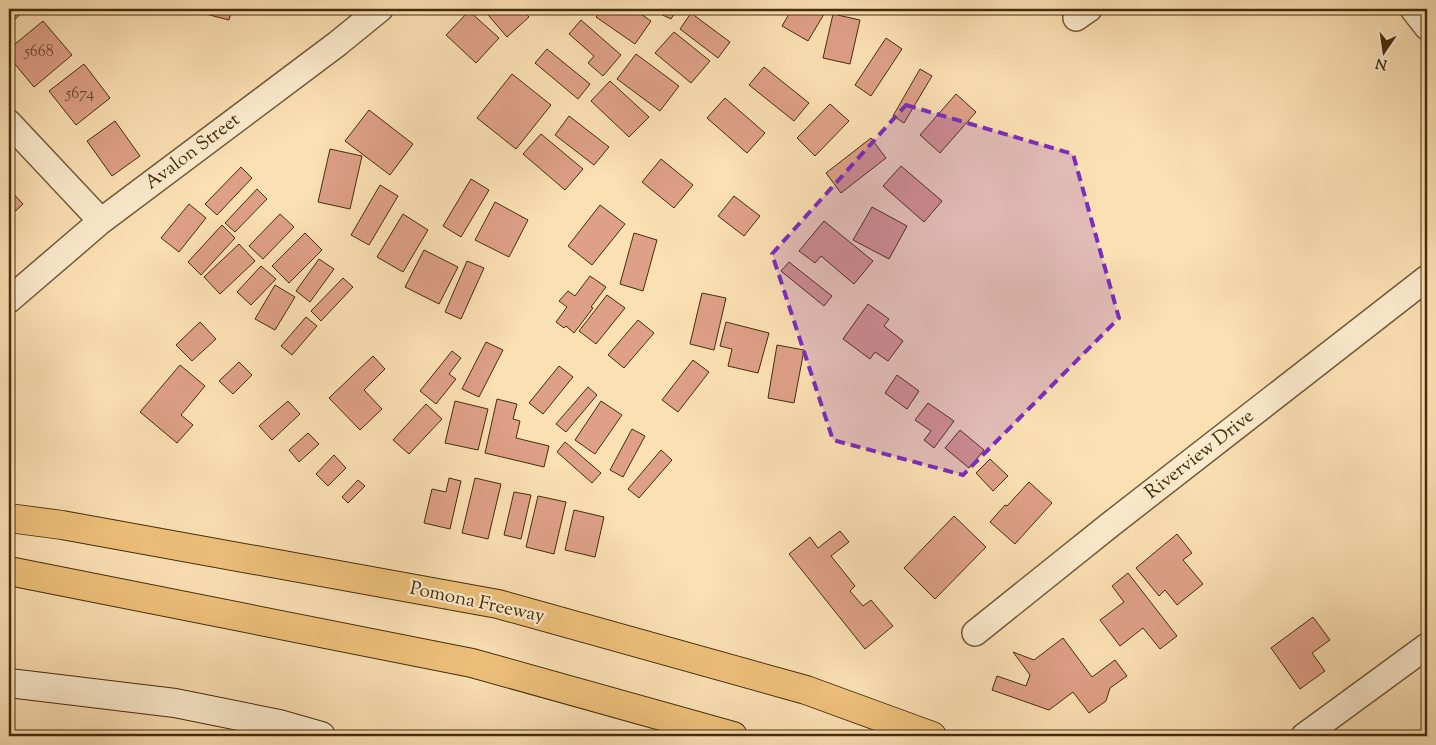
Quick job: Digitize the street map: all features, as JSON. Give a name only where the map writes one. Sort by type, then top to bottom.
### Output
[{"type":"highway","points":[[9,506],[62,525]]},
{"type":"highway","name":"Pomona Freeway","points":[[9,518],[62,525],[498,604],[806,690],[932,736]]},
{"type":"highway","points":[[9,570],[472,664],[733,736]]},
{"type":"street","name":"Avalon Street","points":[[9,300],[101,221],[337,44],[380,9]]},
{"type":"street","points":[[1413,9],[1427,27]]},
{"type":"street","points":[[9,123],[101,221]]},
{"type":"street","name":"Riverview Drive","points":[[975,632],[1427,278]]},
{"type":"street","points":[[1304,736],[1427,646]]},
{"type":"street","points":[[9,683],[174,703],[279,724],[321,736]]},
{"type":"highlighted area","points":[[906,105],[1073,154],[1119,318],[963,475],[833,440],[772,254]]},
{"type":"building","points":[[9,9],[26,9],[9,25]]},
{"type":"building","points":[[190,9],[232,9],[229,20]]},
{"type":"building","points":[[483,9],[522,9],[529,17],[507,37]]},
{"type":"building","points":[[602,9],[634,9],[651,21],[635,44],[596,17]]},
{"type":"building","points":[[650,9],[677,9],[671,19]]},
{"type":"building","points":[[792,9],[827,9],[808,41],[782,26]]},
{"type":"building","points":[[469,11],[499,38],[476,63],[446,35]]},
{"type":"building","points":[[691,13],[730,42],[718,58],[680,29]]},
{"type":"building","points":[[833,14],[860,20],[850,64],[823,58]]},
{"type":"building","points":[[581,20],[621,55],[603,76],[588,63],[594,56],[569,34]]},
{"type":"building","points":[[43,21],[72,55],[34,87],[9,57],[9,49]]},
{"type":"building","points":[[674,32],[710,61],[691,83],[655,53]]},
{"type":"building","points":[[886,38],[902,49],[871,96],[855,85]]},
{"type":"building","points":[[547,49],[590,84],[578,99],[535,63]]},
{"type":"building","points":[[636,54],[679,86],[660,111],[617,79]]},
{"type":"building","points":[[84,64],[110,98],[76,125],[49,91]]},
{"type":"building","points":[[764,67],[809,103],[794,121],[749,85]]},
{"type":"building","points":[[920,69],[932,76],[904,123],[893,116]]},
{"type":"building","points":[[512,74],[551,105],[516,149],[477,118]]},
{"type":"building","points":[[610,81],[649,117],[629,137],[591,101]]},
{"type":"building","points":[[956,94],[976,112],[940,153],[920,135]]},
{"type":"building","points":[[725,98],[765,133],[747,153],[707,118]]},
{"type":"building","points":[[830,104],[849,121],[815,156],[797,138]]},
{"type":"building","points":[[369,110],[413,144],[390,175],[345,141]]},
{"type":"building","points":[[569,116],[609,147],[594,165],[555,135]]},
{"type":"building","points":[[115,121],[140,156],[112,176],[87,141]]},
{"type":"building","points":[[541,134],[583,169],[565,190],[523,154]]},
{"type":"building","points":[[871,138],[886,158],[841,193],[826,173]]},
{"type":"building","points":[[330,149],[362,156],[350,209],[318,202]]},
{"type":"building","points":[[661,159],[693,185],[674,208],[642,182]]},
{"type":"building","points":[[901,166],[942,201],[924,222],[883,186]]},
{"type":"building","points":[[241,167],[252,178],[217,215],[205,204]]},
{"type":"building","points":[[471,179],[489,190],[461,237],[443,226]]},
{"type":"building","points":[[380,185],[398,196],[369,245],[351,235]]},
{"type":"building","points":[[9,189],[23,204],[9,217]]},
{"type":"building","points":[[257,189],[267,199],[235,232],[225,223]]},
{"type":"building","points":[[734,196],[760,216],[744,236],[718,216]]},
{"type":"building","points":[[495,202],[528,220],[509,257],[475,240]]},
{"type":"building","points":[[189,204],[206,218],[179,252],[161,238]]},
{"type":"building","points":[[600,205],[625,224],[592,265],[568,246]]},
{"type":"building","points":[[872,207],[907,226],[889,259],[853,240]]},
{"type":"building","points":[[280,214],[294,227],[263,259],[249,246]]},
{"type":"building","points":[[403,214],[428,230],[403,272],[377,257]]},
{"type":"building","points":[[824,221],[873,261],[854,284],[821,256],[815,263],[799,251]]},
{"type":"building","points":[[222,225],[235,238],[201,275],[188,262]]},
{"type":"building","points":[[305,233],[322,250],[289,283],[272,266]]},
{"type":"building","points":[[634,233],[657,240],[643,291],[620,284]]},
{"type":"building","points":[[239,244],[255,261],[220,294],[204,277]]},
{"type":"building","points":[[424,250],[458,267],[439,304],[405,287]]},
{"type":"building","points":[[319,259],[334,269],[310,302],[296,291]]},
{"type":"building","points":[[467,261],[484,268],[461,319],[445,312]]},
{"type":"building","points":[[789,262],[832,296],[824,306],[781,271]]},
{"type":"building","points":[[261,266],[276,279],[251,305],[237,292]]},
{"type":"building","points":[[590,276],[606,287],[574,333],[566,326],[564,328],[556,322],[567,307],[559,301],[568,291],[575,296]]},
{"type":"building","points":[[343,278],[353,287],[321,321],[311,311]]},
{"type":"building","points":[[275,285],[295,297],[275,330],[255,319]]},
{"type":"building","points":[[702,293],[726,298],[714,350],[690,344]]},
{"type":"building","points":[[607,295],[625,308],[596,344],[579,331]]},
{"type":"building","points":[[868,304],[889,319],[884,326],[903,341],[888,361],[875,352],[870,359],[843,339]]},
{"type":"building","points":[[306,317],[317,326],[292,355],[281,346]]},
{"type":"building","points":[[638,320],[654,333],[624,368],[608,355]]},
{"type":"building","points":[[200,322],[216,339],[192,361],[176,345]]},
{"type":"building","points":[[726,322],[769,333],[758,373],[728,366],[732,349],[720,346]]},
{"type":"building","points":[[486,342],[503,350],[479,397],[462,389]]},
{"type":"building","points":[[777,345],[804,350],[794,403],[768,398]]},
{"type":"building","points":[[452,351],[461,358],[449,374],[456,379],[436,404],[420,391]]},
{"type":"building","points":[[373,356],[385,369],[364,390],[382,409],[360,430],[329,398]]},
{"type":"building","points":[[693,360],[709,372],[678,412],[662,400]]},
{"type":"building","points":[[239,362],[252,375],[233,394],[219,381]]},
{"type":"building","points":[[180,365],[205,386],[181,415],[193,425],[177,443],[140,412]]},
{"type":"building","points":[[559,366],[573,377],[543,414],[529,403]]},
{"type":"building","points":[[897,375],[919,391],[907,409],[885,393]]},
{"type":"building","points":[[588,387],[597,395],[566,432],[556,424]]},
{"type":"building","points":[[497,399],[517,404],[513,419],[520,421],[516,438],[549,446],[544,467],[485,453]]},
{"type":"building","points":[[288,401],[300,414],[272,440],[259,426]]},
{"type":"building","points":[[455,401],[488,409],[478,450],[445,443]]},
{"type":"building","points":[[601,401],[622,415],[595,454],[575,440]]},
{"type":"building","points":[[928,403],[954,421],[934,448],[924,440],[931,431],[915,420]]},
{"type":"building","points":[[426,404],[442,419],[409,454],[393,440]]},
{"type":"building","points":[[632,429],[645,436],[623,477],[610,470]]},
{"type":"building","points":[[960,430],[984,450],[969,468],[945,448]]},
{"type":"building","points":[[308,433],[319,444],[299,462],[289,450]]},
{"type":"building","points":[[565,442],[601,473],[592,483],[557,452]]},
{"type":"building","points":[[661,450],[672,460],[639,498],[628,489]]},
{"type":"building","points":[[334,455],[346,468],[328,486],[316,474]]},
{"type":"building","points":[[990,459],[1008,476],[993,491],[976,473]]},
{"type":"building","points":[[449,478],[461,481],[450,529],[424,523],[432,489],[446,492]]},
{"type":"building","points":[[475,478],[501,484],[488,539],[462,533]]},
{"type":"building","points":[[358,480],[365,486],[348,503],[342,497]]},
{"type":"building","points":[[1029,482],[1052,503],[1015,544],[990,522]]},
{"type":"building","points":[[514,492],[531,495],[521,539],[504,535]]},
{"type":"building","points":[[538,496],[566,502],[554,554],[526,547]]},
{"type":"building","points":[[574,510],[604,517],[595,557],[565,550]]},
{"type":"building","points":[[954,516],[986,547],[935,599],[904,568]]},
{"type":"building","points":[[840,531],[849,542],[831,556],[855,586],[850,591],[863,606],[871,600],[893,626],[865,649],[789,554],[810,537],[818,548]]},
{"type":"building","points":[[1177,534],[1192,553],[1183,560],[1203,584],[1177,605],[1165,590],[1159,596],[1136,568]]},
{"type":"building","points":[[1128,573],[1177,636],[1160,649],[1143,628],[1120,646],[1100,620],[1124,602],[1112,586]]},
{"type":"building","points":[[1313,617],[1330,640],[1312,653],[1325,671],[1300,689],[1271,648]]},
{"type":"building","points":[[1063,638],[1092,677],[1115,660],[1127,676],[1110,688],[1106,701],[1089,713],[1073,692],[1049,710],[992,690],[997,676],[1026,686],[1030,675],[1013,652],[1034,660]]}]
